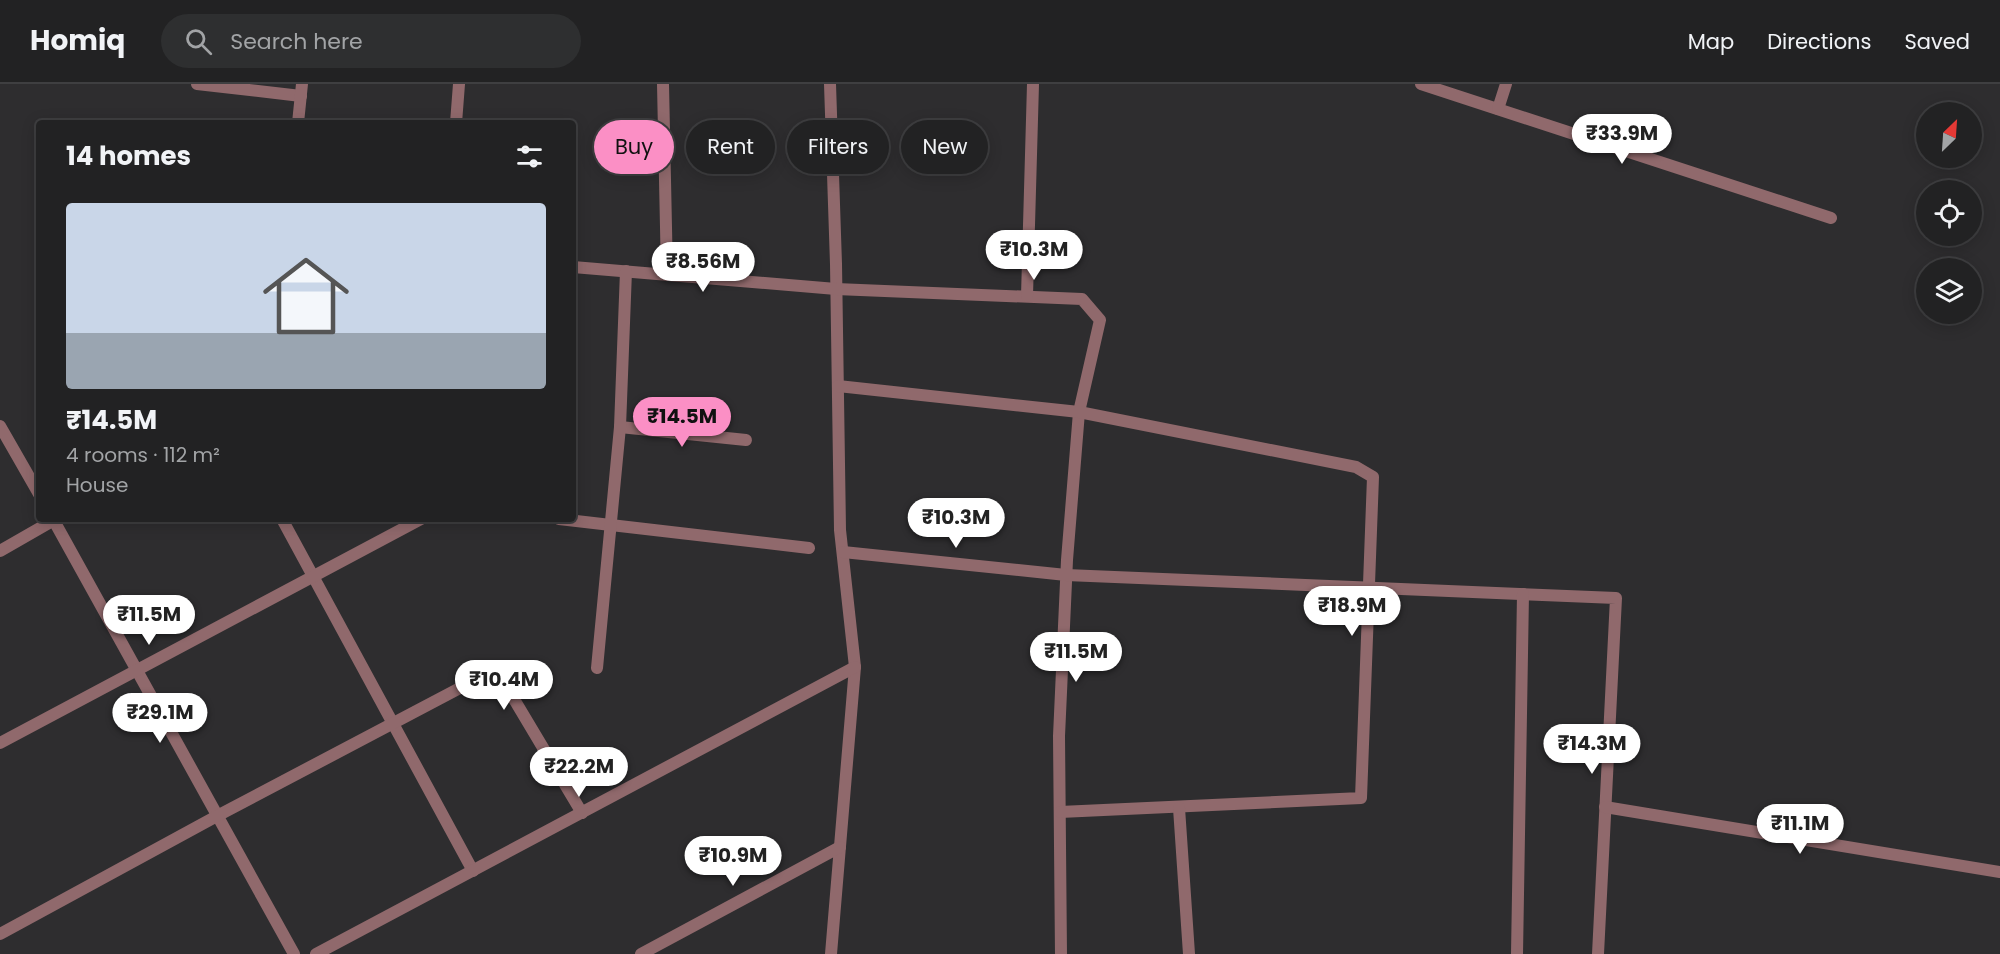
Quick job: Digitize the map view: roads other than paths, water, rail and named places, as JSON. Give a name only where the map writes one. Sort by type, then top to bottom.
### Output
[{"type":"street","points":[[197,84],[301,90],[298,120]]},
{"type":"street","points":[[456,120],[459,84]]},
{"type":"street","points":[[663,84],[667,275]]},
{"type":"street","points":[[830,84],[840,530],[855,667],[831,954]]},
{"type":"street","points":[[1027,296],[1032,84]]},
{"type":"street","points":[[1421,84],[1831,218]]},
{"type":"street","points":[[1498,109],[1506,84]]},
{"type":"street","points":[[576,267],[836,289],[1082,299],[1100,320],[1079,412],[1066,575],[1059,736],[1062,954]]},
{"type":"street","points":[[597,668],[620,427],[626,271]]},
{"type":"street","points":[[838,386],[1079,412],[1356,468],[1373,477],[1361,798],[1060,812]]},
{"type":"street","points":[[0,426],[36,489]]},
{"type":"street","points":[[620,427],[747,440]]},
{"type":"street","points":[[576,521],[809,548]]},
{"type":"street","points":[[0,551],[50,522]]},
{"type":"street","points":[[54,522],[294,954]]},
{"type":"street","points":[[284,522],[473,871]]},
{"type":"street","points":[[0,743],[415,522]]},
{"type":"street","points":[[843,552],[1066,575],[1616,598],[1598,954]]},
{"type":"street","points":[[1517,954],[1523,594]]},
{"type":"street","points":[[316,954],[855,667]]},
{"type":"street","points":[[0,934],[217,816],[496,669],[582,813]]},
{"type":"street","points":[[1605,807],[2000,872]]},
{"type":"street","points":[[1179,808],[1189,954]]},
{"type":"street","points":[[641,954],[840,847]]}]
